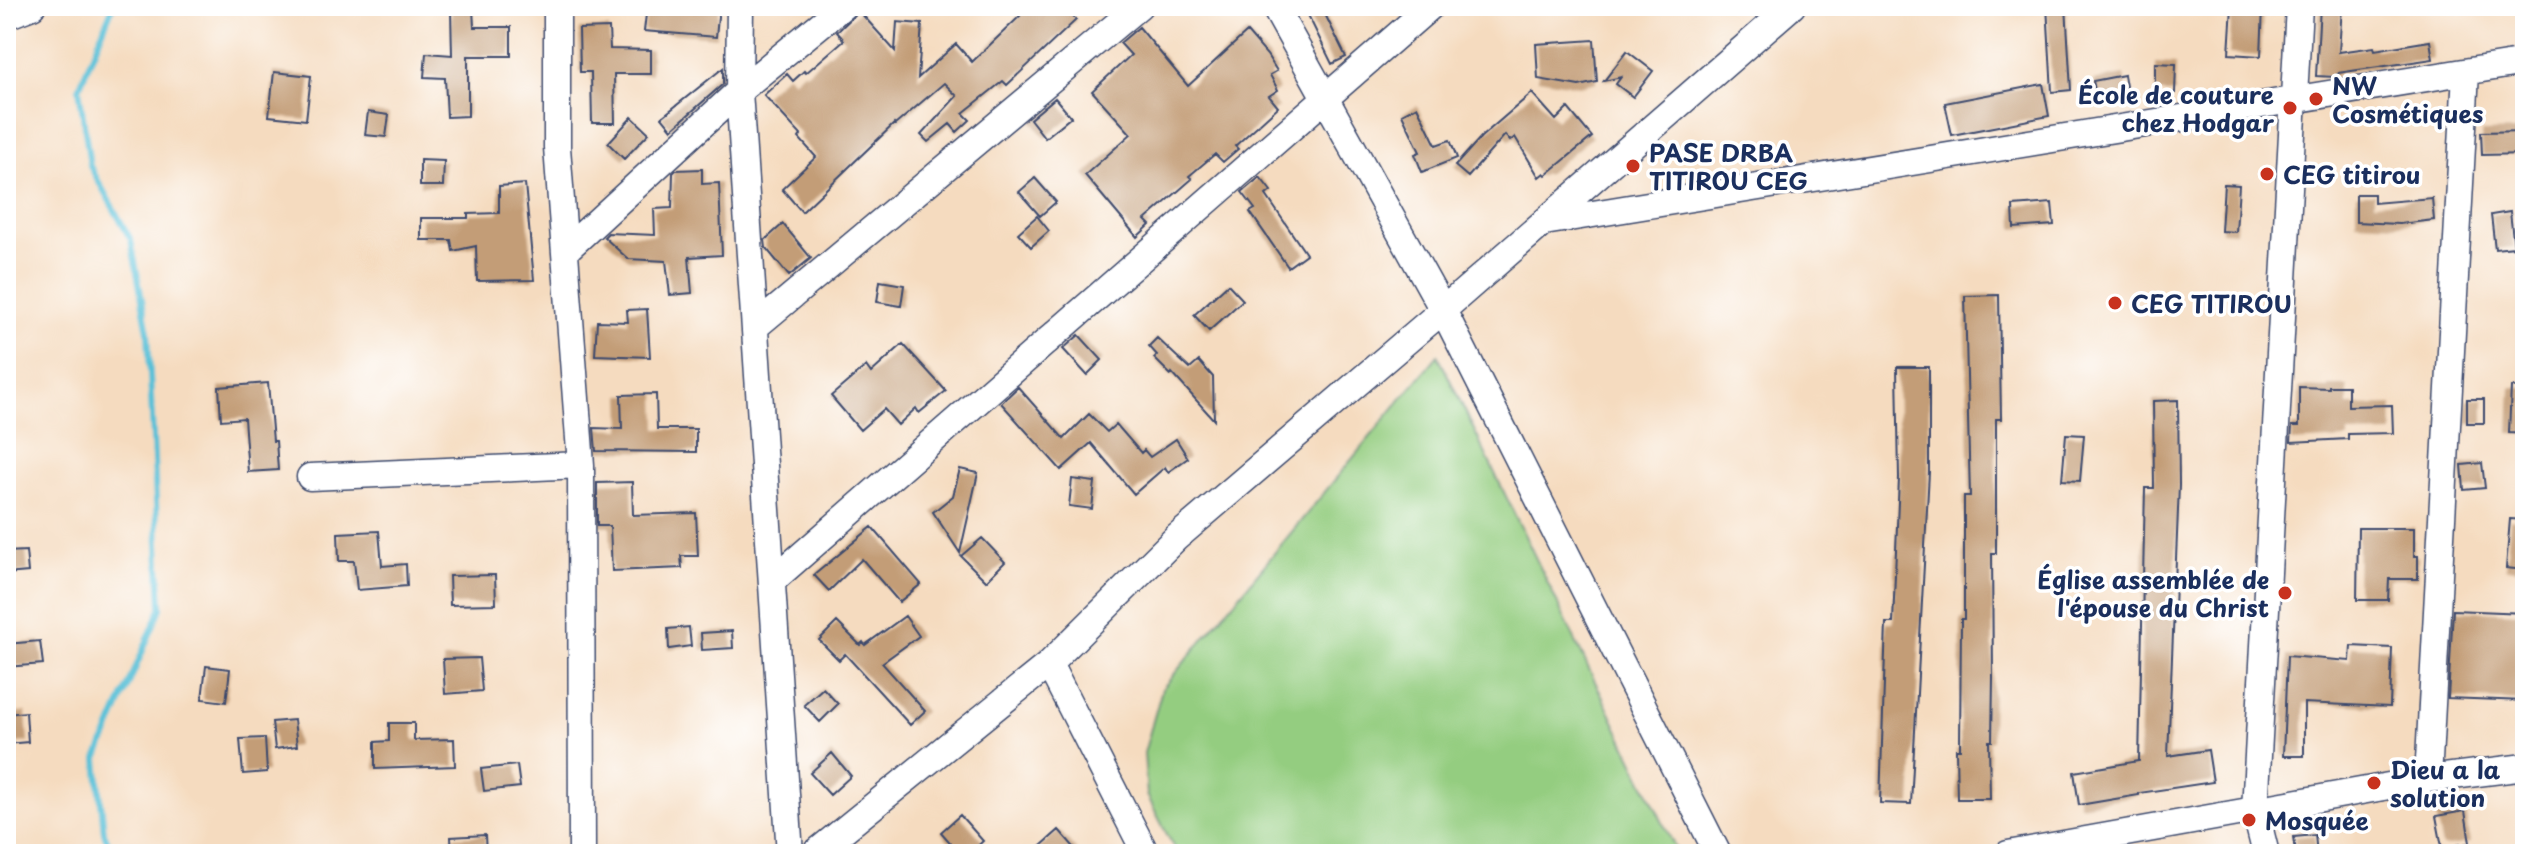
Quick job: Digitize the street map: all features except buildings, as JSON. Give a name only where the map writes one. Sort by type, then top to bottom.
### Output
[{"type":"street","points":[[6,16],[32,6]]},
{"type":"street","points":[[557,6],[557,147],[581,465],[582,854]]},
{"type":"street","points":[[740,6],[739,91],[790,854]]},
{"type":"street","points":[[565,251],[739,91],[843,6]]},
{"type":"street","points":[[755,327],[1139,6]]},
{"type":"street","points":[[1274,6],[1443,310],[1718,854]]},
{"type":"street","points":[[772,581],[1431,6]]},
{"type":"street","points":[[814,854],[1049,664],[1176,538],[1792,6]]},
{"type":"street","points":[[2266,854],[2255,810],[2299,6]]},
{"type":"street","points":[[1544,222],[2525,62]]},
{"type":"street","points":[[2428,779],[2466,72]]},
{"type":"street","points":[[310,477],[581,465]]},
{"type":"street","points":[[1049,664],[1136,849]]},
{"type":"street","points":[[2008,854],[2079,847],[2255,810],[2428,779],[2525,767]]},
{"type":"green space","points":[[1438,355],[1678,854],[1177,854],[1147,795],[1144,753],[1162,689]]},
{"type":"waterway","points":[[113,6],[79,88],[90,166],[131,240],[148,332],[161,608],[97,759],[104,833],[113,854]]},
{"type":"place","name":"NW Cosmétiques","points":[[2316,99]]},
{"type":"place","name":"École de couture chez Hodgar","points":[[2290,108]]},
{"type":"place","name":"PASE DRBA TITIROU CEG","points":[[1633,166]]},
{"type":"place","name":"CEG titirou","points":[[2267,174]]},
{"type":"place","name":"CEG TITIROU","points":[[2115,303]]},
{"type":"place","name":"Église assemblée de l'épouse du Christ","points":[[2285,593]]},
{"type":"place","name":"Dieu a la solution","points":[[2374,783]]},
{"type":"place","name":"Mosquée","points":[[2249,820]]}]
